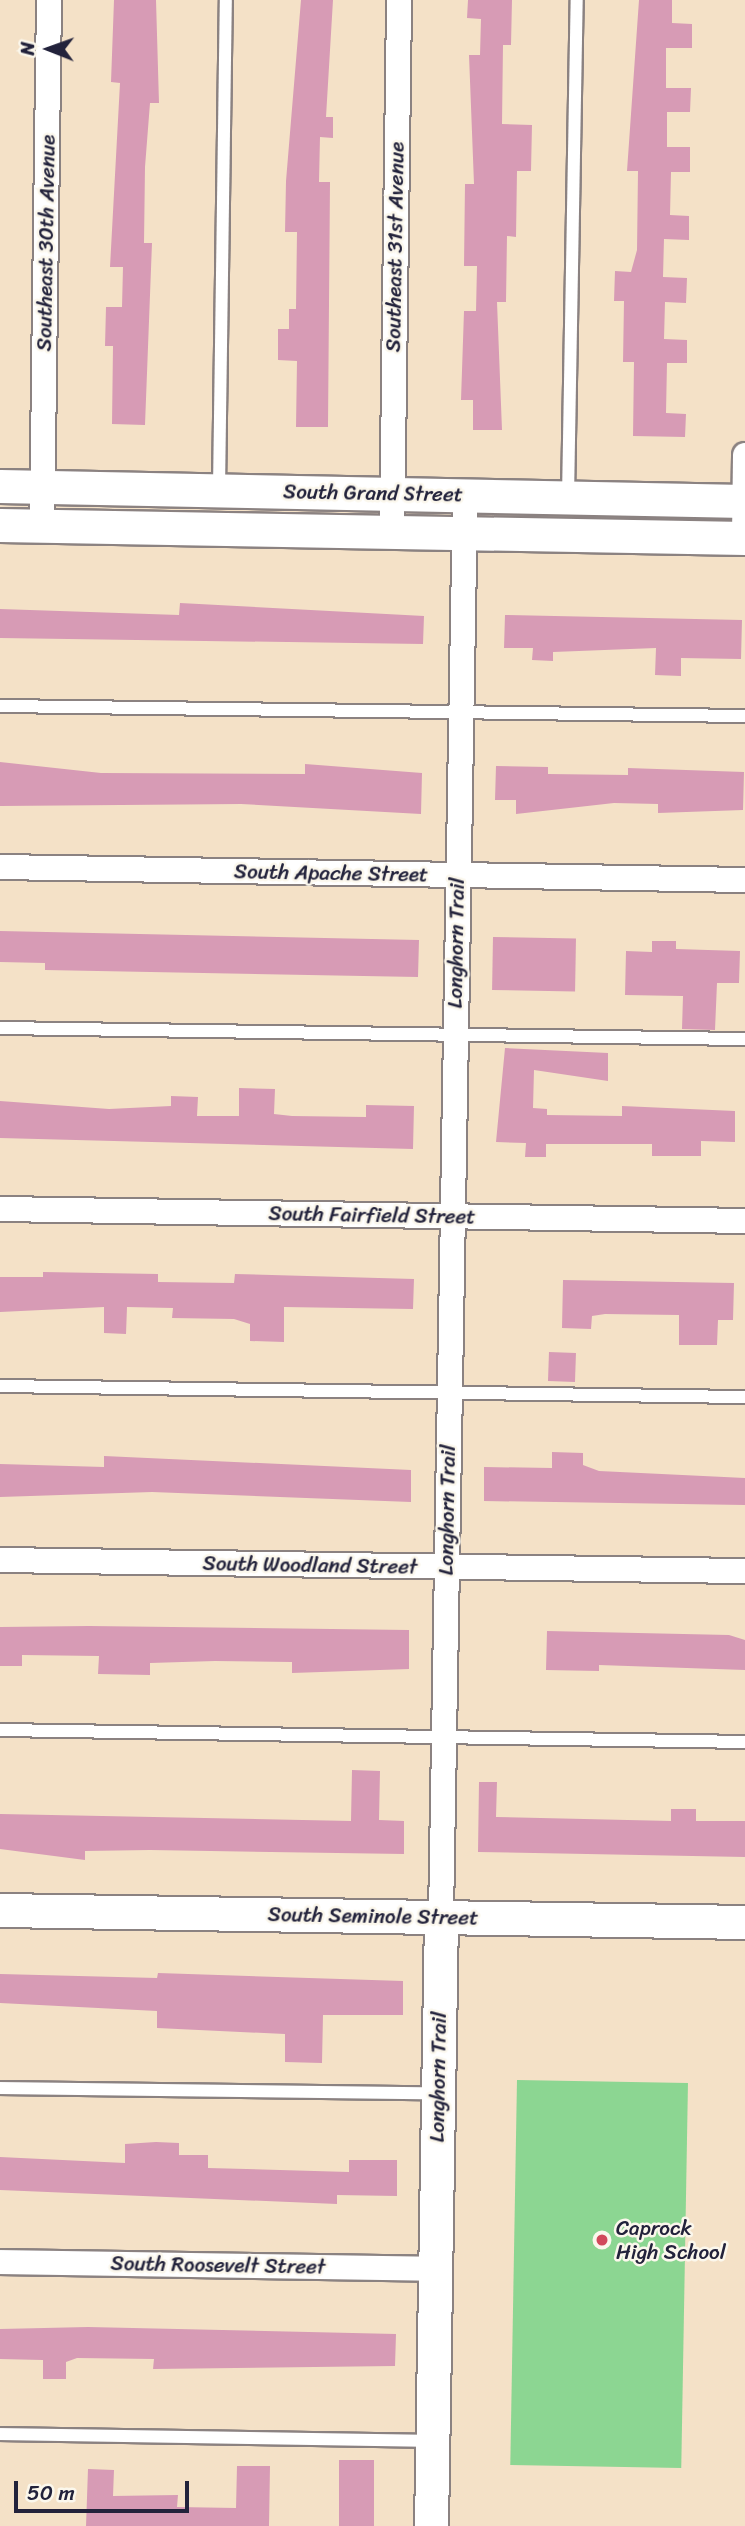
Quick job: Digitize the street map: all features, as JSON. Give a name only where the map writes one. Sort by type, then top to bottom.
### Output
[{"type":"main road","name":"South Grand Street","points":[[0,486],[745,501]]},
{"type":"main road","name":"South Grand Street","points":[[0,525],[744,538]]},
{"type":"main road","name":"South Seminole Street","points":[[0,1910],[745,1922]]},
{"type":"main road","name":"Longhorn Trail","points":[[431,2526],[441,1917]]},
{"type":"street","name":"Southeast 30th Avenue","points":[[42,526],[49,0]]},
{"type":"street","name":"Southeast 31st Avenue","points":[[392,531],[399,0]]},
{"type":"street","points":[[744,538],[745,455]]},
{"type":"street","name":"Longhorn Trail","points":[[441,1917],[465,494]]},
{"type":"street","name":"South Apache Street","points":[[0,867],[745,880]]},
{"type":"street","name":"South Fairfield Street","points":[[0,1209],[745,1222]]},
{"type":"street","name":"South Woodland Street","points":[[0,1560],[745,1571]]},
{"type":"street","name":"South Roosevelt Street","points":[[0,2262],[435,2269]]},
{"type":"lane","points":[[219,489],[226,0]]},
{"type":"lane","points":[[568,497],[577,0]]},
{"type":"lane","points":[[0,706],[745,716]]},
{"type":"lane","points":[[0,1028],[745,1039]]},
{"type":"lane","points":[[0,1386],[745,1397]]},
{"type":"lane","points":[[0,1730],[745,1742]]},
{"type":"lane","points":[[0,2088],[438,2093]]},
{"type":"lane","points":[[0,2434],[432,2441]]},
{"type":"green space","points":[[517,2080],[688,2083],[681,2468],[510,2465]]},
{"type":"building","points":[[114,0],[156,0],[159,103],[150,103],[145,167],[144,243],[152,243],[145,425],[112,424],[113,346],[105,346],[106,307],[122,307],[123,267],[110,267],[120,83],[111,82]]},
{"type":"building","points":[[301,0],[333,0],[326,117],[333,117],[333,138],[320,137],[319,182],[330,182],[328,427],[296,427],[297,361],[278,360],[278,329],[289,329],[289,309],[296,309],[297,232],[285,232],[286,181]]},
{"type":"building","points":[[468,0],[512,0],[511,45],[503,45],[502,124],[532,125],[531,171],[517,171],[516,237],[507,236],[506,302],[497,302],[502,430],[473,430],[473,400],[461,400],[464,311],[476,311],[477,266],[464,266],[465,184],[474,184],[469,55],[480,55],[481,19],[467,18]]},
{"type":"building","points":[[639,0],[672,0],[672,23],[692,24],[692,48],[666,48],[666,88],[691,88],[690,112],[667,112],[667,147],[690,147],[690,172],[671,172],[670,215],[689,216],[689,240],[664,239],[663,277],[687,278],[686,303],[665,302],[664,339],[687,340],[687,363],[667,363],[666,413],[686,414],[685,437],[633,436],[634,362],[623,362],[624,301],[614,301],[615,271],[631,272],[637,250],[638,171],[627,171]]},
{"type":"building","points":[[180,603],[424,616],[423,644],[0,638],[0,609],[179,615]]},
{"type":"building","points":[[505,615],[742,620],[741,659],[681,658],[681,676],[655,675],[656,648],[553,652],[553,661],[532,660],[533,648],[504,648]]},
{"type":"building","points":[[0,762],[101,773],[305,774],[305,764],[422,773],[421,814],[241,804],[0,806]]},
{"type":"building","points":[[496,766],[548,767],[548,774],[628,775],[628,768],[744,772],[743,810],[658,813],[658,804],[614,803],[516,814],[516,800],[495,800]]},
{"type":"building","points":[[0,931],[419,940],[418,977],[45,970],[45,963],[0,962]]},
{"type":"building","points":[[493,937],[576,938],[575,991],[492,990]]},
{"type":"building","points":[[652,941],[676,941],[676,949],[740,951],[739,983],[717,983],[715,1030],[682,1029],[683,996],[625,995],[626,951],[652,952]]},
{"type":"building","points":[[505,1048],[608,1053],[608,1081],[534,1070],[533,1108],[547,1109],[547,1115],[622,1116],[622,1106],[735,1111],[735,1142],[701,1141],[701,1156],[652,1156],[652,1144],[546,1144],[546,1157],[525,1157],[526,1143],[496,1142]]},
{"type":"building","points":[[239,1088],[275,1089],[274,1114],[292,1116],[366,1117],[366,1105],[414,1106],[413,1149],[0,1138],[0,1101],[109,1109],[171,1106],[171,1096],[198,1097],[197,1116],[239,1116]]},
{"type":"building","points":[[43,1272],[158,1274],[158,1282],[234,1283],[235,1274],[414,1279],[413,1309],[284,1307],[284,1342],[250,1341],[250,1324],[234,1319],[172,1318],[173,1308],[127,1307],[126,1334],[104,1333],[104,1307],[0,1312],[0,1277],[43,1277]]},
{"type":"building","points":[[563,1280],[734,1283],[733,1320],[718,1320],[717,1345],[679,1345],[679,1315],[605,1314],[592,1316],[591,1329],[562,1328]]},
{"type":"building","points":[[549,1352],[576,1353],[575,1382],[548,1381]]},
{"type":"building","points":[[552,1452],[583,1453],[583,1465],[599,1471],[745,1478],[745,1505],[484,1501],[484,1467],[552,1468]]},
{"type":"building","points":[[104,1456],[411,1470],[411,1502],[152,1492],[0,1497],[0,1464],[104,1467]]},
{"type":"building","points":[[0,1627],[409,1630],[409,1669],[292,1673],[292,1662],[215,1661],[150,1663],[150,1675],[98,1674],[99,1656],[22,1655],[22,1666],[0,1666]]},
{"type":"building","points":[[547,1631],[729,1635],[745,1640],[745,1670],[599,1665],[599,1671],[546,1670]]},
{"type":"building","points":[[352,1770],[380,1771],[379,1820],[404,1821],[404,1854],[85,1851],[85,1860],[0,1849],[0,1814],[351,1821]]},
{"type":"building","points":[[479,1782],[497,1782],[496,1817],[671,1821],[671,1809],[696,1809],[696,1821],[745,1821],[745,1857],[478,1852]]},
{"type":"building","points":[[158,1973],[403,1981],[403,2015],[323,2015],[322,2063],[285,2062],[285,2034],[157,2028],[157,2011],[0,2003],[0,1974],[157,1978]]},
{"type":"building","points":[[179,2143],[179,2155],[208,2155],[208,2168],[349,2172],[349,2160],[397,2160],[397,2196],[337,2195],[337,2204],[0,2190],[0,2157],[125,2163],[125,2144]]},
{"type":"building","points":[[88,2327],[396,2334],[395,2366],[153,2369],[154,2359],[77,2358],[66,2362],[66,2379],[43,2379],[43,2360],[0,2359],[0,2329]]},
{"type":"building","points":[[339,2460],[374,2460],[374,2526],[339,2526]]},
{"type":"building","points":[[237,2466],[270,2466],[269,2526],[86,2526],[88,2469],[114,2470],[113,2496],[178,2495],[177,2507],[236,2508]]},
{"type":"place","name":"Caprock High School","points":[[602,2240]]}]
